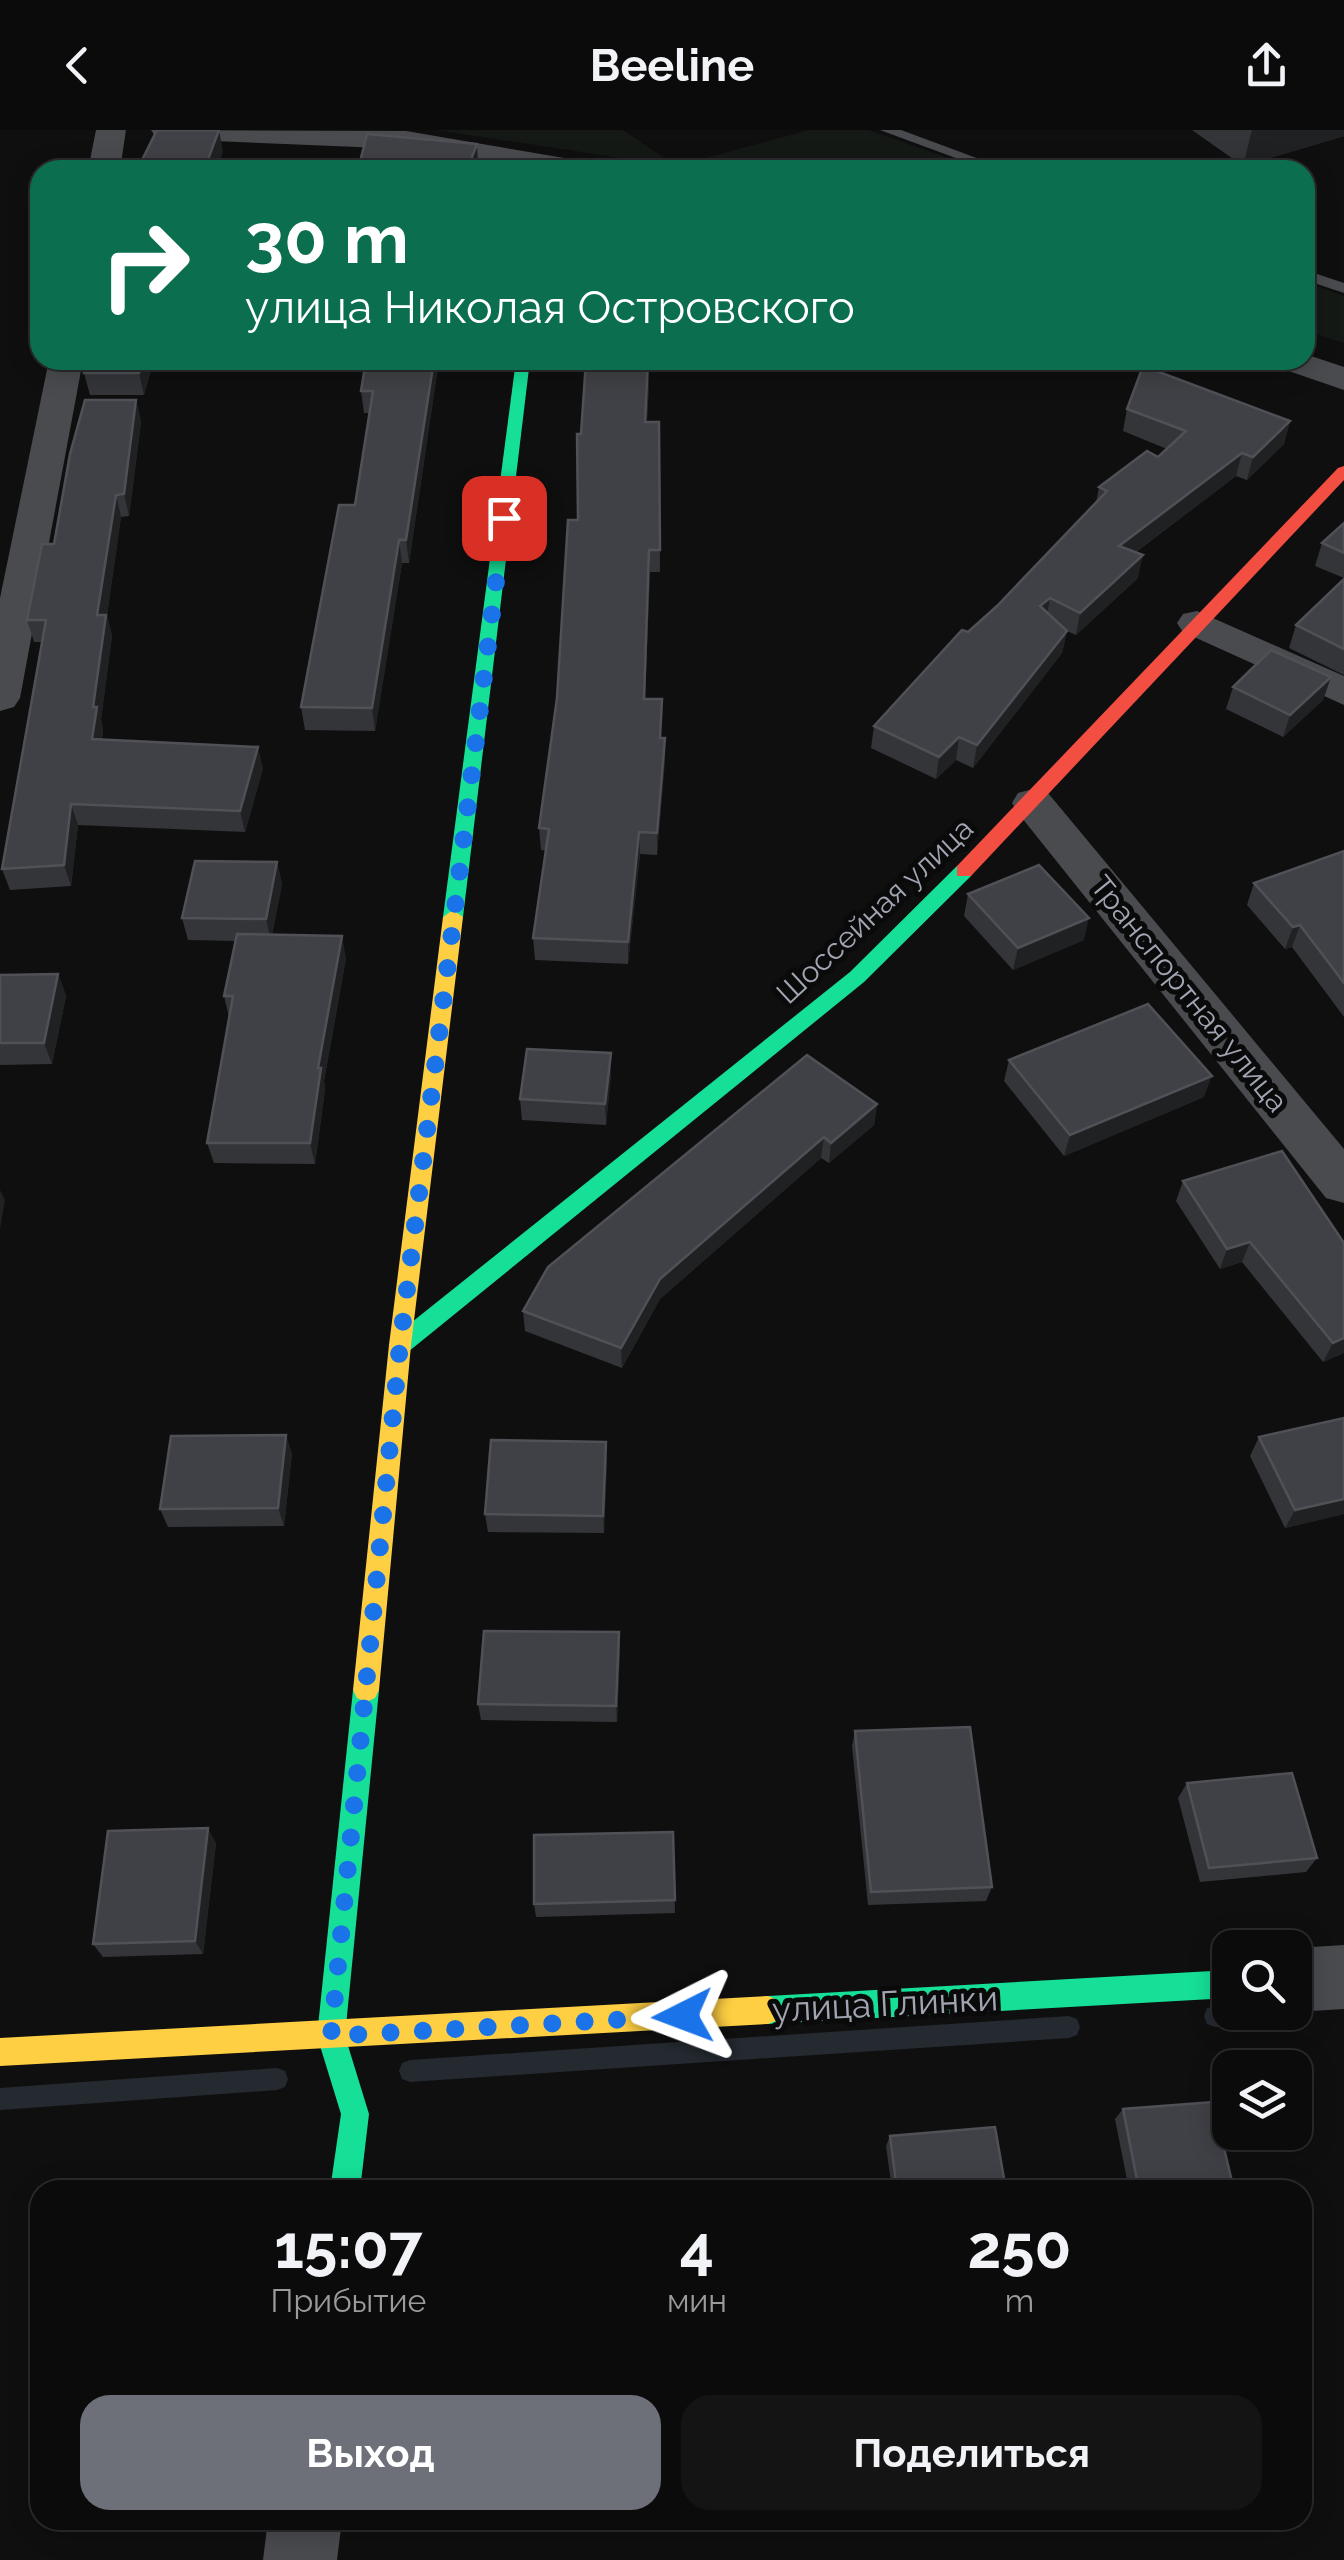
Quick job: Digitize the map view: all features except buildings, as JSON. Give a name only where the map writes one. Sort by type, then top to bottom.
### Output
[{"type":"street","points":[[106,160],[112,130]]},
{"type":"street","points":[[166,130],[406,140],[510,160]]},
{"type":"street","points":[[1315,369],[1344,379]]},
{"type":"street","points":[[0,698],[64,370]]},
{"type":"street","points":[[347,2180],[355,2114],[331,2036],[400,1345],[522,370]]},
{"type":"street","name":"Шоссейная улица","points":[[400,1345],[857,977],[1033,803],[1197,623],[1344,471]]},
{"type":"street","points":[[1197,623],[1344,692]]},
{"type":"street","name":"Транспортная улица","points":[[1033,803],[1344,1184]]},
{"type":"street","points":[[1312,1979],[1344,1977]]},
{"type":"street","name":"улица Глинки","points":[[0,2052],[1212,1985]]},
{"type":"street","points":[[300,2560],[304,2530]]},
{"type":"lane","points":[[887,130],[973,160]]},
{"type":"lane","points":[[1315,278],[1344,288]]},
{"type":"shaded area","points":[[437,130],[623,130],[667,160],[634,160]]},
{"type":"shaded area","points":[[809,130],[868,130],[954,160],[698,160]]},
{"type":"shaded area","points":[[1315,286],[1344,296],[1344,343],[1315,334]]},
{"type":"waterway","points":[[410,2071],[1069,2027]]},
{"type":"waterway","points":[[0,2099],[277,2079]]},
{"type":"traffic: fast","points":[[453,917],[522,370]]},
{"type":"traffic: fast","points":[[400,1345],[857,977],[964,871]]},
{"type":"traffic: fast","points":[[346,2180],[355,2114],[331,2036],[366,1690]]},
{"type":"traffic: fast","points":[[768,2010],[1212,1985]]},
{"type":"traffic: slow","points":[[366,1690],[400,1345],[453,917]]},
{"type":"traffic: slow","points":[[0,2052],[768,2010]]},
{"type":"traffic: jam","points":[[964,871],[1344,471]]},
{"type":"route","points":[[504,518],[400,1345],[331,2036],[683,2016]]}]
